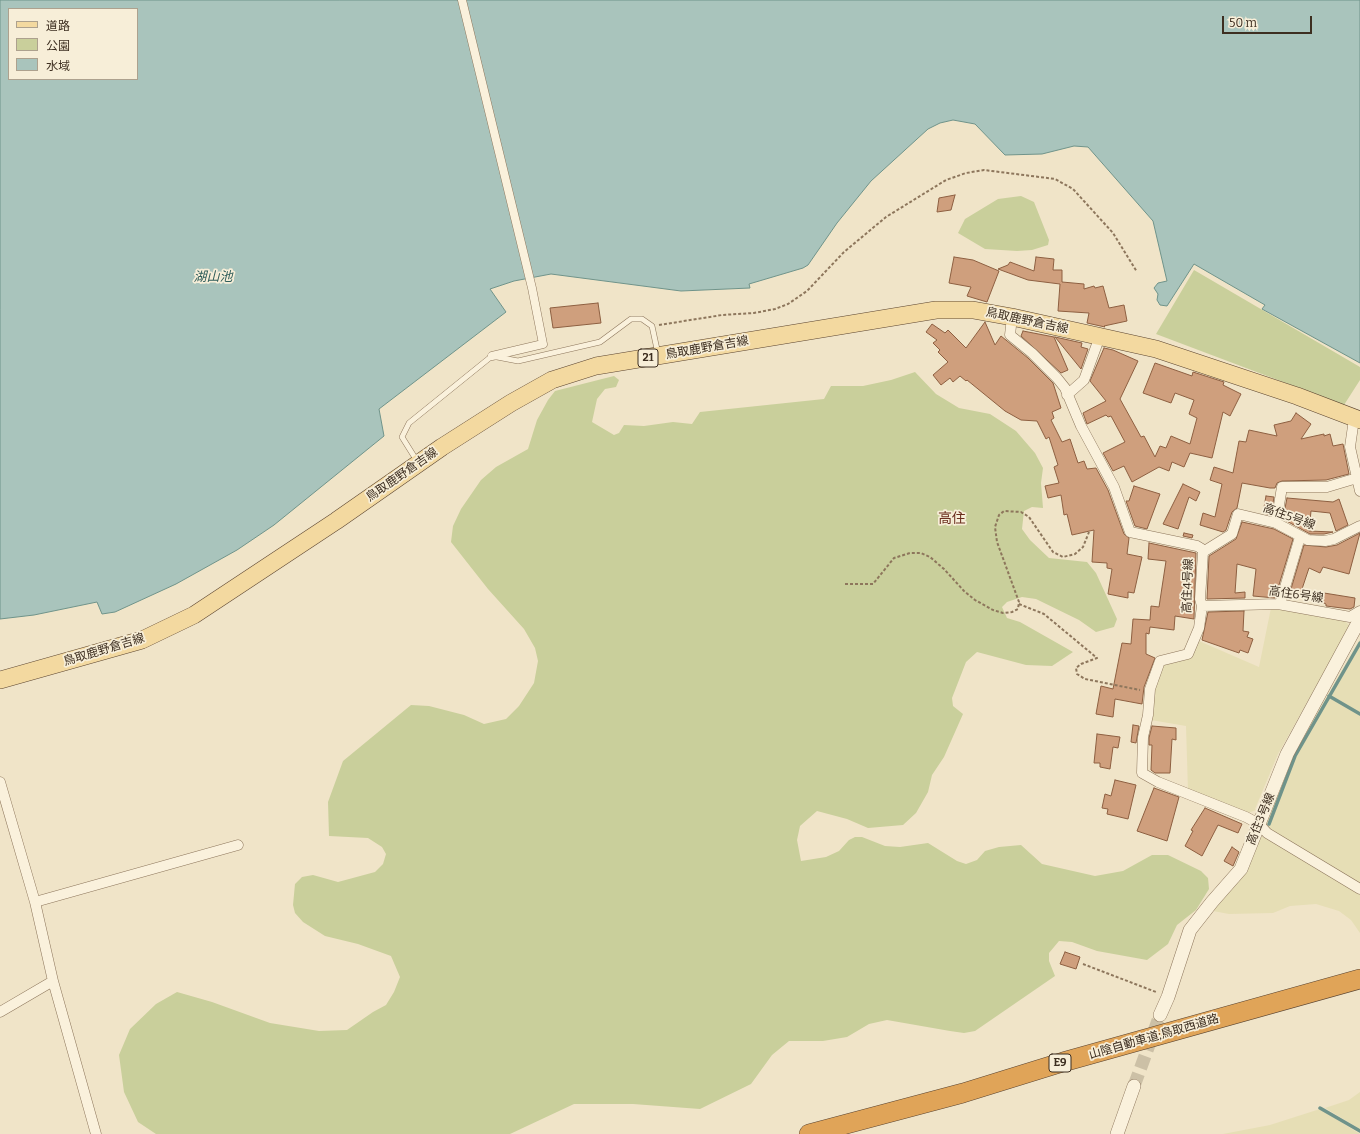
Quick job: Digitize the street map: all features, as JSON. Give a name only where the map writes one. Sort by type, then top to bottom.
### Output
[{"type":"highway","name":"山陰自動車道;鳥取西道路","points":[[857,1134],[965,1104],[1312,996],[1360,979]]},
{"type":"highway","name":"山陰自動車道;鳥取西道路","points":[[809,1134],[963,1093],[1063,1062],[1312,996],[1360,986]]},
{"type":"main road","name":"鳥取鹿野倉吉線","points":[[0,680],[142,640],[194,614],[336,521],[418,464],[511,403],[552,380],[596,366],[936,310],[973,310],[1012,317],[1156,349],[1297,396],[1357,420]]},
{"type":"street","points":[[462,0],[532,288],[543,344],[492,356]]},
{"type":"street","name":"高住4号線","points":[[1012,317],[1010,335],[1032,353],[1065,388],[1081,426],[1114,487],[1130,532],[1197,546],[1202,549],[1203,552],[1200,599],[1202,606],[1199,628],[1188,654],[1160,661],[1150,692],[1148,715],[1141,751],[1142,773],[1158,782],[1246,817],[1259,824]]},
{"type":"street","points":[[1067,395],[1084,380],[1100,336]]},
{"type":"street","points":[[1357,420],[1350,446],[1360,491]]},
{"type":"street","points":[[1276,523],[1282,487],[1327,487],[1357,478]]},
{"type":"street","name":"高住5号線","points":[[1203,552],[1232,534],[1238,514],[1276,523],[1308,540],[1325,541],[1334,539],[1360,526]]},
{"type":"street","points":[[1280,604],[1300,537]]},
{"type":"street","name":"高住6号線","points":[[1202,606],[1280,604],[1350,617],[1360,611]]},
{"type":"street","name":"高住3号線","points":[[1160,1015],[1168,997],[1190,930],[1241,869],[1287,754],[1360,619]]},
{"type":"street","points":[[0,782],[35,902],[53,981],[96,1134]]},
{"type":"street","points":[[1259,824],[1267,833],[1360,889]]},
{"type":"street","points":[[35,902],[238,845]]},
{"type":"street","points":[[0,1012],[53,981]]},
{"type":"street","points":[[1117,1134],[1134,1086]]},
{"type":"lane","points":[[418,464],[402,437],[409,423],[492,356],[518,361],[600,342],[631,319],[642,319],[652,326],[658,356]]},
{"type":"path","points":[[652,326],[722,315],[754,313],[775,309],[788,304],[807,291],[844,252],[886,217],[946,180],[966,173],[984,170],[1055,179],[1073,189],[1113,233],[1138,272]]},
{"type":"path","points":[[845,584],[873,584],[894,558],[910,553],[921,553],[930,557],[944,569],[964,592],[987,607],[1003,613],[1012,612],[1018,609],[1019,604],[997,542],[995,527],[999,515],[1004,511],[1021,512],[1029,517],[1053,552],[1063,557],[1075,554],[1083,547],[1090,532]]},
{"type":"path","points":[[1019,604],[1044,614],[1098,658],[1081,664],[1076,668],[1077,674],[1084,679],[1150,692]]},
{"type":"path","points":[[1083,964],[1168,997]]},
{"type":"shaded area","points":[[1271,608],[1344,620],[1350,626],[1278,754],[1255,809],[1256,810],[1248,813],[1188,791],[1186,726],[1151,720],[1155,686],[1163,663],[1181,658],[1199,641],[1259,667]]},
{"type":"shaded area","points":[[1360,639],[1360,885],[1268,829],[1266,820],[1268,820],[1295,752]]},
{"type":"shaded area","points":[[1259,836],[1266,838],[1360,894],[1360,933],[1351,920],[1339,911],[1316,904],[1290,906],[1273,913],[1229,914],[1213,911],[1245,871],[1258,845]]},
{"type":"shaded area","points":[[1360,1092],[1360,1129],[1325,1108],[1349,1100]]},
{"type":"shaded area","points":[[1320,1109],[1360,1134],[1223,1134],[1270,1125]]},
{"type":"green space","points":[[1021,196],[1034,202],[1049,240],[1048,245],[1032,250],[1017,251],[985,249],[958,233],[965,219],[998,199]]},
{"type":"green space","points":[[1194,270],[1360,367],[1360,380],[1344,405],[1156,334]]},
{"type":"green space","points":[[915,372],[936,394],[959,408],[990,414],[1016,431],[1035,453],[1043,468],[1041,483],[1043,508],[1032,507],[1024,511],[1022,529],[1030,540],[1049,558],[1087,562],[1096,573],[1117,619],[1114,627],[1096,632],[1079,620],[1036,599],[1022,597],[1007,602],[1002,607],[1007,618],[1020,622],[1073,652],[1052,666],[1026,665],[977,652],[966,662],[952,698],[953,706],[963,714],[944,757],[932,775],[928,792],[916,813],[903,825],[868,828],[847,819],[817,811],[800,826],[797,840],[801,861],[826,857],[839,851],[849,840],[855,837],[862,837],[885,846],[900,847],[928,843],[957,861],[966,864],[977,860],[985,851],[999,847],[1021,845],[1042,864],[1095,876],[1123,871],[1152,855],[1168,855],[1201,871],[1208,878],[1209,889],[1196,910],[1177,925],[1168,944],[1147,960],[1097,951],[1072,942],[1059,941],[1049,953],[1049,961],[1055,976],[975,1031],[964,1033],[887,1020],[869,1024],[847,1037],[823,1041],[789,1041],[772,1055],[751,1084],[700,1109],[633,1104],[574,1104],[510,1134],[156,1134],[138,1122],[124,1092],[119,1055],[130,1029],[156,1004],[177,992],[212,1002],[270,1023],[319,1031],[347,1030],[386,1005],[394,992],[400,977],[391,956],[358,944],[325,936],[303,922],[295,913],[293,905],[295,884],[302,877],[313,875],[338,882],[375,872],[383,864],[386,854],[382,847],[368,838],[329,836],[328,802],[343,761],[411,705],[429,706],[464,715],[484,724],[506,719],[519,706],[534,683],[538,661],[535,648],[524,629],[488,589],[451,542],[453,526],[461,509],[481,480],[496,467],[528,449],[537,420],[548,400],[555,391],[614,376],[619,380],[616,387],[605,389],[597,399],[592,422],[614,435],[619,433],[624,425],[644,426],[673,422],[692,424],[700,412],[824,399],[831,386],[863,386],[891,380]]},
{"type":"water","name":"湖山池","points":[[0,0],[1360,0],[1360,363],[1262,309],[1265,305],[1194,264],[1167,306],[1160,305],[1157,300],[1158,294],[1154,288],[1158,283],[1167,281],[1153,221],[1088,147],[1074,146],[1042,154],[1005,155],[975,124],[953,120],[940,123],[928,129],[871,181],[837,223],[808,265],[803,268],[749,284],[750,288],[681,291],[551,274],[514,281],[490,289],[506,312],[379,409],[384,436],[274,525],[237,550],[176,584],[115,612],[102,614],[97,602],[34,615],[0,619]]},
{"type":"building","points":[[955,195],[951,210],[937,212],[939,198]]},
{"type":"building","points":[[954,257],[973,260],[999,271],[987,302],[967,296],[971,287],[949,283]]},
{"type":"building","points":[[1036,257],[1054,259],[1053,270],[1062,270],[1062,282],[1084,284],[1084,289],[1094,286],[1095,288],[1103,286],[1109,308],[1124,305],[1127,321],[1104,326],[1105,327],[1087,323],[1089,313],[1058,311],[1060,284],[1028,280],[998,269],[1008,265],[1010,262],[1034,271]]},
{"type":"building","points":[[598,303],[601,323],[553,328],[550,308]]},
{"type":"building","points":[[985,322],[995,345],[1001,336],[1028,358],[1053,383],[1061,408],[1052,412],[1054,418],[1051,420],[1062,442],[1070,439],[1078,463],[1084,461],[1087,469],[1096,468],[1108,490],[1124,534],[1129,538],[1127,554],[1142,557],[1134,593],[1128,592],[1128,598],[1108,594],[1112,569],[1107,568],[1107,563],[1092,562],[1094,530],[1072,535],[1067,514],[1064,515],[1061,495],[1048,498],[1045,486],[1059,483],[1054,467],[1058,465],[1049,437],[1046,439],[1037,421],[1021,420],[1005,411],[960,376],[953,382],[950,378],[941,385],[933,375],[948,362],[938,352],[940,350],[933,343],[937,340],[926,332],[932,324],[945,333],[948,330],[966,348]]},
{"type":"building","points":[[1023,331],[1054,337],[1068,370],[1061,373],[1021,336]]},
{"type":"building","points":[[1055,337],[1082,343],[1081,347],[1088,349],[1081,369]]},
{"type":"building","points":[[1104,348],[1113,350],[1138,361],[1120,399],[1141,437],[1144,436],[1155,457],[1160,446],[1166,448],[1171,436],[1190,444],[1197,418],[1189,414],[1194,400],[1175,393],[1171,403],[1143,393],[1155,363],[1192,376],[1193,372],[1224,382],[1223,385],[1241,394],[1230,416],[1223,412],[1212,458],[1190,453],[1184,467],[1172,462],[1169,471],[1159,467],[1132,482],[1124,466],[1113,471],[1103,453],[1125,442],[1111,416],[1108,417],[1106,415],[1087,424],[1083,413],[1106,401],[1090,381]]},
{"type":"building","points":[[1296,413],[1311,424],[1301,439],[1330,434],[1333,446],[1343,444],[1349,474],[1326,480],[1282,481],[1277,483],[1275,488],[1242,483],[1237,508],[1232,512],[1226,530],[1223,532],[1200,525],[1203,513],[1215,517],[1222,484],[1210,480],[1214,467],[1233,473],[1239,441],[1246,442],[1249,430],[1277,436],[1274,425],[1291,421]]},
{"type":"building","points":[[1183,484],[1200,492],[1196,501],[1189,497],[1178,529],[1163,524]]},
{"type":"building","points":[[1134,486],[1160,494],[1147,529],[1135,526],[1126,501],[1129,501]]},
{"type":"building","points":[[1266,496],[1274,497],[1271,515],[1263,513]]},
{"type":"building","points":[[1287,498],[1333,502],[1339,499],[1348,525],[1336,531],[1330,513],[1311,511],[1309,531],[1333,532],[1324,534],[1310,534],[1283,519]]},
{"type":"building","points":[[1242,522],[1274,529],[1293,539],[1275,598],[1253,596],[1256,569],[1237,564],[1235,593],[1245,592],[1245,598],[1207,599],[1209,556],[1236,539]]},
{"type":"building","points":[[1184,533],[1193,535],[1192,538],[1183,536]]},
{"type":"building","points":[[1360,533],[1349,574],[1323,567],[1320,573],[1309,568],[1301,592],[1291,589],[1304,545],[1326,547],[1337,545]]},
{"type":"building","points":[[1149,543],[1196,553],[1194,619],[1175,616],[1174,630],[1150,627],[1149,634],[1146,633],[1146,654],[1155,658],[1144,687],[1142,704],[1115,699],[1113,717],[1096,714],[1101,686],[1113,689],[1122,643],[1131,644],[1133,619],[1150,620],[1151,606],[1159,607],[1166,561],[1148,559]]},
{"type":"building","points":[[1324,593],[1355,598],[1354,607],[1350,609],[1326,606],[1326,604],[1322,602]]},
{"type":"building","points":[[1244,611],[1243,631],[1249,632],[1247,637],[1253,639],[1248,653],[1240,650],[1239,653],[1202,640],[1208,612]]},
{"type":"building","points":[[1133,725],[1139,726],[1136,743],[1131,742]]},
{"type":"building","points":[[1152,726],[1176,728],[1176,740],[1172,739],[1170,773],[1155,773],[1151,770],[1152,745],[1149,745],[1149,738]]},
{"type":"building","points":[[1097,734],[1120,737],[1118,748],[1113,747],[1110,769],[1100,767],[1100,763],[1094,763]]},
{"type":"building","points":[[1115,780],[1136,785],[1128,819],[1107,814],[1108,809],[1102,808],[1105,794],[1111,796]]},
{"type":"building","points":[[1154,788],[1179,797],[1167,841],[1137,831]]},
{"type":"building","points":[[1205,808],[1242,824],[1238,833],[1218,825],[1202,856],[1185,846],[1193,831],[1191,830]]},
{"type":"building","points":[[1232,847],[1239,852],[1233,866],[1224,861]]},
{"type":"building","points":[[1065,952],[1080,957],[1076,969],[1060,964]]},
{"type":"waterway","points":[[1269,824],[1295,756],[1360,643]]},
{"type":"waterway","points":[[1329,696],[1360,714]]},
{"type":"waterway","points":[[1320,1108],[1360,1131]]},
{"type":"tunnel","points":[[1134,1086],[1160,1015]]},
{"type":"district","name":"高住","points":[[952,519]]}]
